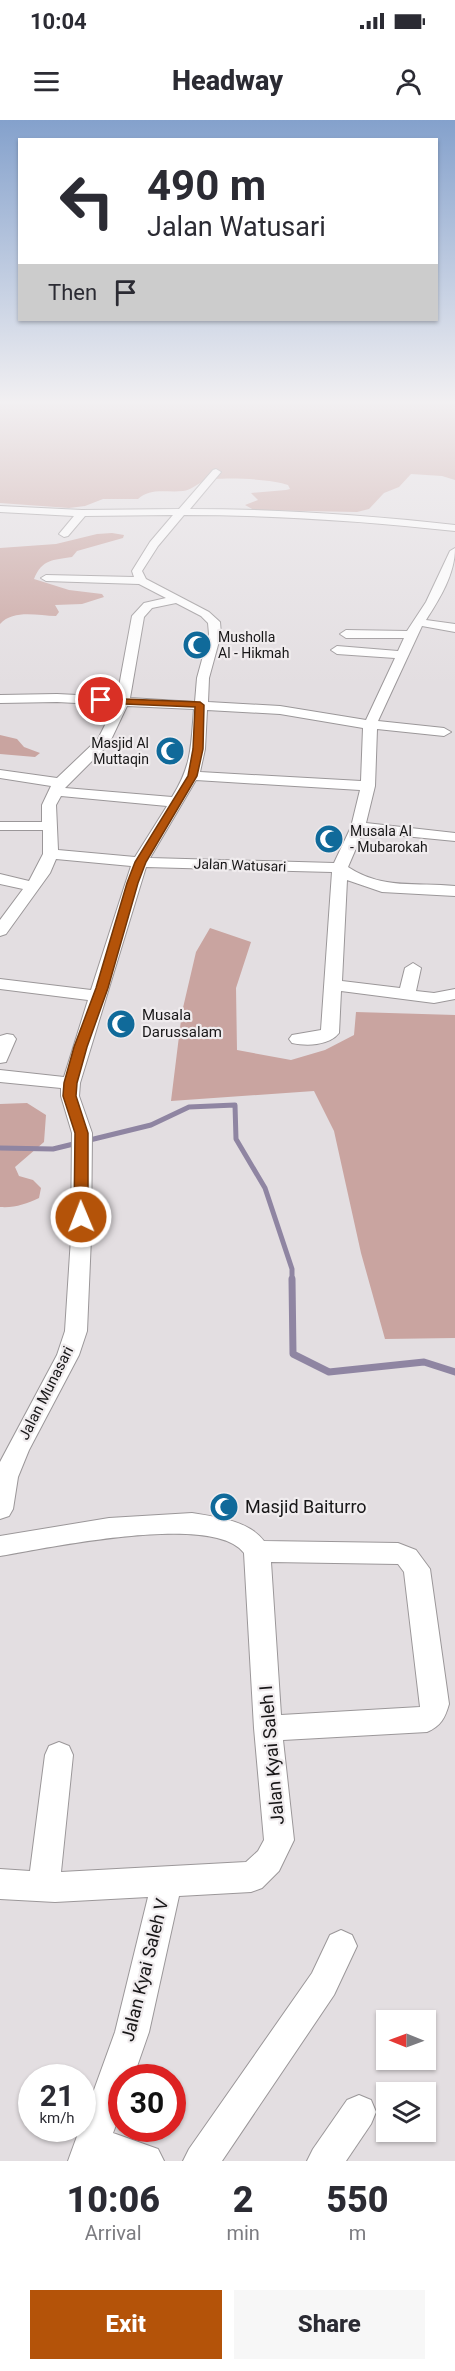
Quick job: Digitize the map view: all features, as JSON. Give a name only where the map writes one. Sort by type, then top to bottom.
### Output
[{"type":"street","points":[[141,581],[137,571],[145,556],[180,512],[199,495]]},
{"type":"street","points":[[0,509],[82,513],[180,512],[329,516],[455,528]]},
{"type":"street","points":[[64,534],[82,513]]},
{"type":"street","points":[[298,1040],[320,1038],[330,1033],[340,868],[358,827],[368,786],[372,720],[404,655],[411,635],[432,602],[455,551]]},
{"type":"street","points":[[0,1076],[71,1083],[140,862],[192,776],[198,749],[203,678],[215,634],[214,622],[205,614],[141,581],[46,578]]},
{"type":"street","points":[[0,931],[42,873],[51,854],[49,805],[58,787],[104,741],[123,701],[138,616],[148,605],[176,600]]},
{"type":"street","points":[[419,622],[455,628]]},
{"type":"street","points":[[346,634],[411,635]]},
{"type":"street","points":[[337,650],[404,655]]},
{"type":"street","points":[[0,699],[57,698],[280,710],[372,720],[444,732]]},
{"type":"street","points":[[372,720],[438,718]]},
{"type":"street","points":[[0,774],[58,787],[176,802]]},
{"type":"street","points":[[192,776],[368,786]]},
{"type":"street","points":[[0,826],[49,826]]},
{"type":"street","points":[[358,827],[455,837]]},
{"type":"street","name":"Jalan Watusari","points":[[51,854],[140,862],[340,868]]},
{"type":"street","points":[[340,868],[354,880],[371,886],[455,891]]},
{"type":"street","points":[[0,879],[32,885]]},
{"type":"street","points":[[407,994],[413,968]]},
{"type":"street","points":[[0,984],[61,990],[99,997]]},
{"type":"street","points":[[333,985],[434,998],[455,994]]},
{"type":"street","points":[[0,1058],[7,1039]]},
{"type":"street","name":"Jalan Munasari","points":[[0,1509],[3,1478],[25,1432],[68,1355],[76,1331],[81,1238],[82,1133],[70,1096],[71,1083]]},
{"type":"street","points":[[0,1546],[109,1528],[192,1523],[221,1528],[248,1539],[257,1551],[398,1553],[407,1557],[417,1569],[435,1704],[432,1714],[427,1719],[268,1728]]},
{"type":"street","name":"Jalan Kyai Saleh I","points":[[0,1884],[44,1886],[251,1877],[267,1866],[274,1856],[279,1840],[268,1728],[257,1551]]},
{"type":"street","points":[[44,1886],[58,1755]]},
{"type":"street","name":"Jalan Kyai Saleh V","points":[[89,2152],[132,2032],[167,1881]]},
{"type":"street","points":[[201,2161],[323,1984],[341,1946]]},
{"type":"street","points":[[325,2161],[359,2112]]},
{"type":"street","points":[[89,2152],[146,2161]]},
{"type":"shaded area","points":[[0,495],[143,495],[138,499],[103,499],[85,506],[69,508],[0,503]]},
{"type":"shaded area","points":[[253,495],[382,495],[369,509],[357,512],[254,510],[245,505],[258,500]]},
{"type":"shaded area","points":[[97,534],[124,535],[123,538],[77,551],[72,557],[49,562],[37,572],[34,579],[69,590],[102,594],[104,597],[82,604],[55,605],[59,612],[56,616],[12,616],[0,624],[0,548],[56,544]]},
{"type":"shaded area","points":[[0,735],[17,739],[24,747],[40,753],[35,757],[0,754]]},
{"type":"shaded area","points":[[210,928],[251,942],[236,988],[237,1050],[291,1060],[325,1050],[354,1035],[356,1012],[455,1015],[455,1338],[385,1339],[361,1253],[334,1131],[314,1091],[171,1101],[182,1012],[196,952]]},
{"type":"shaded area","points":[[27,1103],[46,1115],[44,1142],[15,1167],[19,1176],[33,1180],[41,1188],[39,1198],[20,1205],[0,1207],[0,1104]]},
{"type":"waterway","points":[[0,1148],[53,1149],[151,1125],[189,1107],[235,1105],[236,1139],[265,1188],[292,1269],[292,1279]]},
{"type":"waterway","points":[[292,1279],[293,1354],[329,1372],[424,1362],[455,1372]]},
{"type":"place","name":"Musholla Al - Hikmah","points":[[197,645]]},
{"type":"place","name":"Masjid Al Muttaqin","points":[[170,751]]},
{"type":"place","name":"Musala Al - Mubarokah","points":[[329,839]]},
{"type":"place","name":"Musala Darussalam","points":[[121,1024]]},
{"type":"place","name":"Masjid Baiturro","points":[[224,1507]]},
{"type":"route","points":[[81,1217],[82,1133],[70,1096],[71,1083],[140,862],[192,776],[198,749],[200,705],[101,700]]}]
